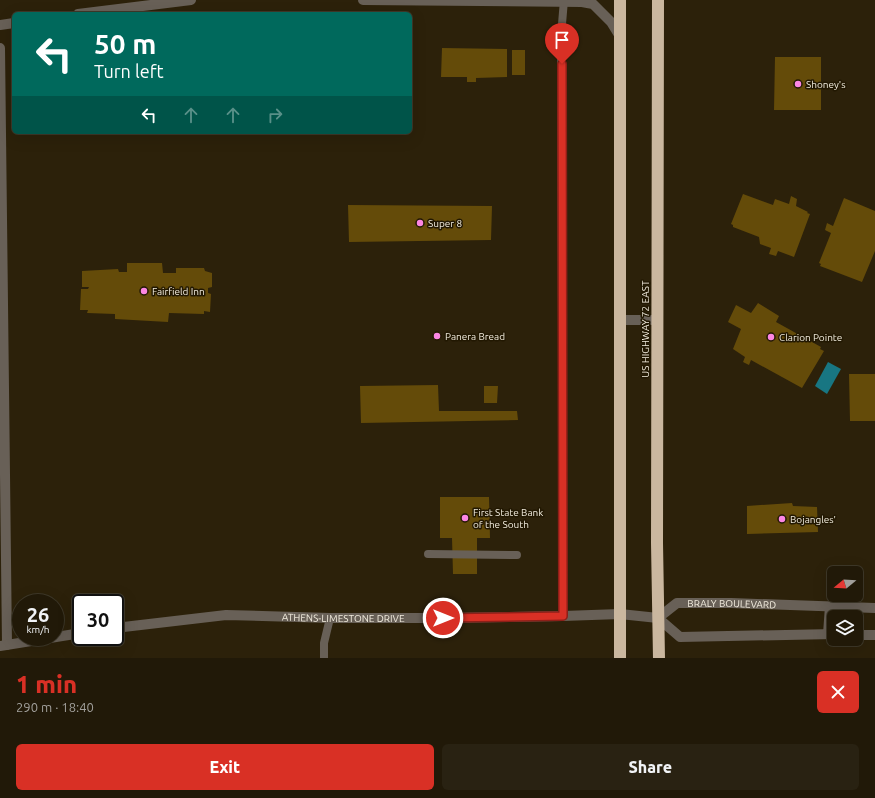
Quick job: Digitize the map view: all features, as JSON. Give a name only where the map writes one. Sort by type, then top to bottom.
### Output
[{"type":"highway","points":[[620,0],[620,658]]},
{"type":"highway","name":"US HIGHWAY 72 EAST","points":[[658,0],[659,658]]},
{"type":"street","points":[[94,12],[191,0]]},
{"type":"street","points":[[363,0],[582,2],[593,4],[611,22],[619,35]]},
{"type":"street","points":[[0,24],[12,23]]},
{"type":"street","points":[[0,48],[4,646],[72,635]]},
{"type":"street","points":[[620,320],[658,320]]},
{"type":"street","name":"BRALY BOULEVARD","points":[[658,618],[677,603],[731,603],[875,608]]},
{"type":"street","name":"ATHENS-LIMESTONE DRIVE","points":[[124,627],[226,615],[330,618],[563,616],[620,614],[658,618]]},
{"type":"street","points":[[658,618],[680,637],[827,634]]},
{"type":"street","points":[[863,635],[875,635]]},
{"type":"lane","points":[[563,616],[561,36],[564,1]]},
{"type":"lane","points":[[428,554],[517,555]]},
{"type":"lane","points":[[829,606],[829,610]]},
{"type":"lane","points":[[324,658],[324,643],[330,618]]},
{"type":"water","points":[[828,362],[841,369],[827,394],[815,386]]},
{"type":"building","points":[[442,48],[507,49],[507,77],[476,78],[476,82],[467,82],[467,77],[441,77]]},
{"type":"building","points":[[512,50],[525,50],[525,75],[512,75]]},
{"type":"building","name":"Shoney's","points":[[775,57],[821,57],[821,110],[774,110]]},
{"type":"building","points":[[743,194],[773,205],[775,199],[789,204],[791,196],[797,199],[796,206],[810,214],[794,257],[778,251],[776,256],[769,254],[771,248],[760,244],[759,237],[733,227],[731,224]]},
{"type":"building","points":[[844,198],[875,211],[875,251],[862,282],[820,266],[821,264],[819,263],[831,233],[825,230],[827,223],[833,226]]},
{"type":"building","name":"Super 8","points":[[348,205],[492,206],[491,240],[349,242]]},
{"type":"building","name":"Fairfield Inn","points":[[127,263],[162,263],[163,273],[176,273],[176,268],[204,268],[205,271],[212,273],[212,287],[208,288],[208,293],[211,294],[210,312],[204,311],[204,314],[169,313],[168,322],[115,319],[115,314],[87,313],[88,310],[80,310],[81,289],[88,289],[89,287],[82,287],[82,271],[118,269],[119,272],[127,272]]},
{"type":"building","name":"Clarion Pointe","points":[[758,303],[779,316],[776,322],[821,347],[820,349],[824,351],[802,388],[751,360],[749,365],[743,362],[745,357],[733,349],[741,329],[728,322],[736,305],[751,313]]},
{"type":"building","points":[[849,374],[875,374],[875,421],[850,421]]},
{"type":"building","points":[[438,385],[439,411],[517,411],[518,420],[361,423],[360,386]]},
{"type":"building","points":[[484,386],[498,386],[497,403],[484,403]]},
{"type":"building","name":"First State Bank of the South","points":[[440,497],[489,497],[490,538],[477,538],[477,574],[453,574],[452,538],[440,538]]},
{"type":"building","name":"Bojangles'","points":[[792,503],[793,506],[817,507],[818,532],[747,534],[747,506]]},
{"type":"place","name":"Shoney's","points":[[798,84]]},
{"type":"place","name":"Super 8","points":[[420,223]]},
{"type":"place","name":"Fairfield Inn","points":[[144,291]]},
{"type":"place","name":"Panera Bread","points":[[437,336]]},
{"type":"place","name":"Clarion Pointe","points":[[771,337]]},
{"type":"place","name":"First State Bank of the South","points":[[465,518]]},
{"type":"place","name":"Bojangles'","points":[[782,519]]},
{"type":"route","points":[[443,618],[563,616],[562,64]]}]
